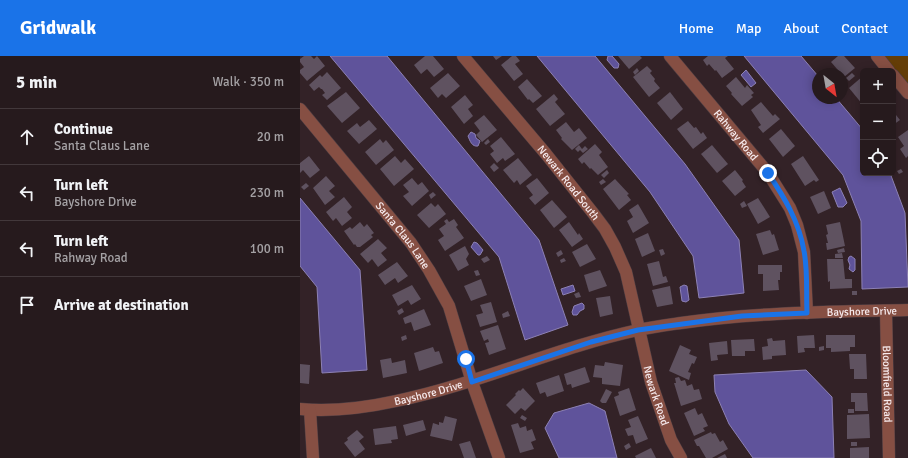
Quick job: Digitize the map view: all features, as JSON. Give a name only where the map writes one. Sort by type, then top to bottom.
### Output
[{"type":"street","name":"Newark Road South","points":[[463,56],[546,154],[605,230],[615,247],[626,272],[638,330]]},
{"type":"street","name":"Rahway Road","points":[[670,56],[768,173],[790,208],[797,224],[804,252],[807,313]]},
{"type":"street","points":[[877,56],[887,68]]},
{"type":"street","points":[[896,79],[908,93]]},
{"type":"street","name":"Santa Claus Lane","points":[[300,109],[412,243],[429,270],[449,306],[472,382],[499,458]]},
{"type":"street","name":"Bayshore Drive","points":[[305,409],[339,410],[368,407],[426,395],[472,382],[591,342],[638,330],[742,316],[908,310]]},
{"type":"street","name":"Bloomfield Road","points":[[886,311],[889,458]]},
{"type":"street","name":"Newark Road","points":[[638,330],[651,382],[671,440],[681,458]]},
{"type":"street","points":[[305,409],[313,458]]},
{"type":"shaded area","points":[[330,56],[387,56],[539,240],[568,325],[525,340],[499,257]]},
{"type":"shaded area","points":[[537,56],[595,56],[685,164],[739,240],[744,293],[699,298],[693,256],[650,192]]},
{"type":"shaded area","points":[[608,56],[612,56],[619,64],[618,68],[614,68],[607,60]]},
{"type":"shaded area","points":[[744,56],[801,56],[812,69],[812,104],[841,104],[860,126],[860,176],[891,176],[905,213],[908,287],[862,289],[861,221],[843,175]]},
{"type":"shaded area","points":[[876,56],[908,56],[908,95],[896,80],[896,68],[886,68]]},
{"type":"shaded area","points":[[746,70],[756,83],[751,87],[741,75]]},
{"type":"shaded area","points":[[471,132],[475,134],[476,138],[480,141],[478,146],[474,146],[470,142],[468,136]]},
{"type":"shaded area","points":[[840,188],[847,203],[843,207],[838,207],[832,192]]},
{"type":"shaded area","points":[[300,198],[360,270],[367,370],[322,373],[317,287],[300,266]]},
{"type":"shaded area","points":[[474,242],[477,243],[483,250],[480,255],[478,255],[471,247]]},
{"type":"shaded area","points":[[851,256],[855,259],[855,270],[853,272],[849,269],[850,265],[848,260]]},
{"type":"shaded area","points":[[573,285],[575,291],[563,295],[561,289]]},
{"type":"shaded area","points":[[684,285],[687,286],[689,300],[686,302],[682,301],[680,287]]},
{"type":"shaded area","points":[[582,303],[584,305],[584,309],[577,315],[573,315],[572,312],[574,306]]},
{"type":"shaded area","points":[[806,370],[832,397],[834,458],[753,458],[729,424],[715,392],[714,375]]},
{"type":"shaded area","points":[[589,403],[605,411],[617,458],[559,458],[545,428],[554,413]]},
{"type":"building","points":[[304,56],[311,56],[314,59],[317,56],[325,66],[307,81],[300,73],[300,70],[304,67],[300,62],[300,59]]},
{"type":"building","points":[[425,56],[433,56],[444,69],[434,77],[427,69],[421,74],[414,65]]},
{"type":"building","points":[[493,56],[502,56],[496,60]]},
{"type":"building","points":[[512,56],[516,56],[520,61],[515,64],[523,74],[514,81],[501,65]]},
{"type":"building","points":[[618,56],[640,56],[642,58],[629,69]]},
{"type":"building","points":[[708,56],[728,56],[725,58],[734,69],[722,78],[716,70],[715,71],[709,64],[707,66],[703,60]]},
{"type":"building","points":[[838,56],[844,56],[855,68],[848,74],[848,68],[836,68],[831,62]]},
{"type":"building","points":[[647,66],[652,71],[650,73],[660,88],[649,97],[633,77]]},
{"type":"building","points":[[637,68],[639,71],[635,75],[633,72]]},
{"type":"building","points":[[327,72],[341,88],[327,100],[322,95],[325,93],[322,89],[319,87],[314,91],[309,85],[320,75],[322,77]]},
{"type":"building","points":[[448,73],[460,86],[446,98],[442,94],[438,98],[430,88]]},
{"type":"building","points":[[852,73],[855,76],[849,81],[848,76]]},
{"type":"building","points":[[736,77],[745,88],[747,85],[754,93],[751,95],[753,97],[742,106],[726,86]]},
{"type":"building","points":[[527,79],[542,96],[533,103],[529,99],[528,100],[518,87]]},
{"type":"building","points":[[860,79],[860,101],[849,88]]},
{"type":"building","points":[[346,92],[360,108],[342,123],[327,106]]},
{"type":"building","points":[[670,92],[683,109],[671,120],[657,103]]},
{"type":"building","points":[[554,94],[558,99],[555,102],[565,114],[550,126],[536,109]]},
{"type":"building","points":[[465,95],[473,105],[468,109],[473,116],[464,124],[451,107]]},
{"type":"building","points":[[761,102],[773,116],[775,114],[780,119],[763,133],[758,127],[761,125],[751,110]]},
{"type":"building","points":[[484,115],[497,130],[482,142],[476,135],[480,131],[474,123]]},
{"type":"building","points":[[896,115],[900,120],[896,123]]},
{"type":"building","points":[[369,120],[377,129],[359,144],[347,131],[357,123],[360,127]]},
{"type":"building","points":[[688,121],[694,128],[696,127],[701,134],[703,132],[707,138],[693,149],[677,129]]},
{"type":"building","points":[[566,122],[574,132],[579,128],[587,138],[572,150],[561,139],[562,138],[556,130]]},
{"type":"building","points":[[781,129],[795,146],[783,157],[769,139]]},
{"type":"building","points":[[908,130],[908,156],[906,158],[900,149],[904,146],[898,137]]},
{"type":"building","points":[[501,137],[515,154],[505,161],[503,158],[497,163],[490,154],[494,151],[490,146]]},
{"type":"building","points":[[380,139],[383,143],[386,140],[394,150],[376,165],[365,152]]},
{"type":"building","points":[[488,139],[490,142],[486,145],[484,143]]},
{"type":"building","points":[[595,144],[602,152],[599,155],[608,167],[598,175],[584,162],[582,164],[578,159]]},
{"type":"building","points":[[579,145],[582,149],[585,146],[588,149],[583,153],[580,150],[578,152],[575,149]]},
{"type":"building","points":[[712,145],[728,164],[717,173],[701,154]]},
{"type":"building","points":[[309,156],[320,170],[310,178],[303,170],[300,173],[300,163]]},
{"type":"building","points":[[395,156],[401,163],[405,159],[414,169],[394,186],[380,169]]},
{"type":"building","points":[[803,156],[819,180],[816,182],[814,180],[805,186],[791,164]]},
{"type":"building","points":[[518,158],[532,175],[520,185],[517,180],[514,183],[503,170]]},
{"type":"building","points":[[494,163],[499,168],[494,172],[490,167]]},
{"type":"building","points":[[901,169],[903,172],[899,174],[897,171]]},
{"type":"building","points":[[607,170],[609,173],[604,178],[601,175]]},
{"type":"building","points":[[735,170],[743,180],[742,181],[746,187],[735,196],[722,181]]},
{"type":"building","points":[[326,176],[335,186],[329,191],[335,197],[325,205],[313,188]]},
{"type":"building","points":[[412,178],[418,185],[422,182],[429,191],[412,206],[403,196],[409,192],[403,185]]},
{"type":"building","points":[[537,178],[549,193],[535,205],[529,198],[533,195],[526,186]]},
{"type":"building","points":[[603,179],[606,182],[601,185],[599,182]]},
{"type":"building","points":[[615,179],[629,194],[627,195],[631,200],[619,210],[603,189]]},
{"type":"building","points":[[306,183],[309,186],[304,190],[301,187]]},
{"type":"building","points":[[824,191],[831,208],[818,214],[810,197]]},
{"type":"building","points":[[433,192],[436,195],[431,199],[429,195]]},
{"type":"building","points":[[344,197],[352,207],[347,212],[352,218],[342,226],[336,218],[333,221],[326,212]]},
{"type":"building","points":[[758,198],[770,217],[758,224],[747,204]]},
{"type":"building","points":[[552,200],[567,217],[554,228],[540,210]]},
{"type":"building","points":[[744,201],[747,206],[742,208],[740,204]]},
{"type":"building","points":[[431,203],[435,207],[438,204],[446,214],[429,228],[417,215]]},
{"type":"building","points":[[638,204],[649,223],[633,233],[627,221],[633,217],[629,210]]},
{"type":"building","points":[[447,219],[449,222],[454,219],[458,225],[456,227],[464,238],[445,251],[438,240],[444,236],[439,229],[446,224],[444,221]]},
{"type":"building","points":[[360,222],[364,227],[367,224],[374,233],[371,235],[373,237],[360,247],[357,247],[344,231],[350,227],[352,229]]},
{"type":"building","points":[[569,222],[578,235],[579,233],[583,239],[572,247],[559,230]]},
{"type":"building","points":[[840,222],[845,246],[827,250],[826,243],[828,243],[826,235],[828,234],[826,225]]},
{"type":"building","points":[[770,230],[772,235],[774,234],[779,250],[763,255],[756,234]]},
{"type":"building","points":[[648,233],[655,251],[642,257],[635,239]]},
{"type":"building","points":[[378,239],[387,248],[381,253],[387,260],[378,267],[372,259],[368,263],[360,254]]},
{"type":"building","points":[[587,244],[596,259],[580,267],[572,252]]},
{"type":"building","points":[[465,246],[469,254],[466,259],[469,265],[458,271],[449,255]]},
{"type":"building","points":[[844,248],[845,252],[838,253],[837,250]]},
{"type":"building","points":[[663,249],[665,254],[661,256],[659,250]]},
{"type":"building","points":[[561,250],[563,254],[558,257],[556,253]]},
{"type":"building","points":[[842,253],[843,258],[835,258],[835,254]]},
{"type":"building","points":[[487,256],[490,260],[484,263],[481,259]]},
{"type":"building","points":[[564,258],[566,261],[561,263],[560,260]]},
{"type":"building","points":[[827,259],[843,259],[845,279],[852,279],[852,288],[830,289],[830,281],[828,282]]},
{"type":"building","points":[[659,261],[663,277],[666,276],[668,282],[653,286],[647,264]]},
{"type":"building","points":[[397,262],[408,276],[398,283],[395,278],[385,285],[378,275]]},
{"type":"building","points":[[758,265],[782,265],[780,280],[778,280],[779,290],[763,291],[763,274],[758,274]]},
{"type":"building","points":[[478,270],[480,275],[476,276],[474,271]]},
{"type":"building","points":[[600,270],[607,286],[589,292],[584,275]]},
{"type":"building","points":[[481,279],[487,295],[471,301],[464,286]]},
{"type":"building","points":[[412,285],[421,299],[411,305],[408,300],[398,306],[392,295]]},
{"type":"building","points":[[670,286],[673,304],[657,307],[652,290]]},
{"type":"building","points":[[852,291],[857,291],[857,295],[852,295]]},
{"type":"building","points":[[579,292],[581,297],[576,298],[574,294]]},
{"type":"building","points":[[610,296],[613,314],[600,317],[596,298]]},
{"type":"building","points":[[491,302],[497,322],[480,327],[476,315],[483,313],[480,305]]},
{"type":"building","points":[[402,308],[404,312],[399,315],[397,311]]},
{"type":"building","points":[[424,309],[431,325],[414,331],[411,322],[405,324],[403,318]]},
{"type":"building","points":[[508,311],[510,316],[503,318],[502,314]]},
{"type":"building","points":[[498,325],[506,349],[489,355],[485,343],[489,342],[488,339],[484,341],[480,331]]},
{"type":"building","points":[[406,335],[407,339],[402,341],[401,337]]},
{"type":"building","points":[[814,335],[815,348],[804,348],[805,352],[798,353],[797,336]]},
{"type":"building","points":[[826,335],[855,335],[855,347],[850,347],[850,351],[831,352],[831,348],[826,348]]},
{"type":"building","points":[[772,338],[773,341],[785,340],[786,355],[772,356],[772,359],[763,360],[762,347],[768,346],[767,339]]},
{"type":"building","points":[[754,339],[755,351],[745,351],[745,356],[732,356],[731,340]]},
{"type":"building","points":[[727,341],[728,354],[717,355],[718,360],[711,361],[709,343]]},
{"type":"building","points":[[680,345],[691,350],[689,354],[697,357],[694,364],[692,363],[688,372],[691,373],[689,380],[669,371]]},
{"type":"building","points":[[824,346],[824,350],[819,351],[819,347]]},
{"type":"building","points":[[433,347],[435,352],[439,351],[443,363],[419,371],[414,353]]},
{"type":"building","points":[[849,354],[866,354],[867,379],[854,379],[854,369],[850,369]]},
{"type":"building","points":[[391,358],[392,363],[405,360],[407,373],[383,378],[380,360]]},
{"type":"building","points":[[605,362],[623,365],[620,386],[602,384],[602,378],[593,377],[595,365],[604,366]]},
{"type":"building","points":[[300,364],[310,365],[309,384],[300,383]]},
{"type":"building","points":[[585,367],[590,382],[572,388],[571,384],[567,385],[564,374]]},
{"type":"building","points":[[559,375],[564,391],[547,397],[545,392],[540,394],[536,383]]},
{"type":"building","points":[[679,377],[681,381],[685,380],[687,386],[692,384],[694,390],[699,389],[702,399],[681,406],[674,383],[676,383],[675,378]]},
{"type":"building","points":[[523,388],[535,401],[525,411],[521,408],[515,414],[506,405],[519,390],[520,391]]},
{"type":"building","points":[[629,388],[636,410],[620,416],[614,397],[619,395],[618,392]]},
{"type":"building","points":[[606,389],[612,392],[606,403],[602,403],[600,401]]},
{"type":"building","points":[[851,393],[867,393],[868,411],[855,411],[855,402],[851,402]]},
{"type":"building","points":[[695,408],[698,415],[702,413],[708,426],[703,428],[705,431],[694,436],[684,413]]},
{"type":"building","points":[[848,409],[854,409],[854,413],[848,413]]},
{"type":"building","points":[[869,414],[870,438],[847,439],[847,415]]},
{"type":"building","points":[[522,415],[527,418],[525,421],[520,418]]},
{"type":"building","points":[[445,416],[457,419],[452,441],[430,436],[433,423],[439,425],[439,422],[443,423]]},
{"type":"building","points":[[638,416],[648,439],[636,444],[633,435],[628,436],[625,429],[631,427],[628,420]]},
{"type":"building","points":[[423,420],[426,430],[406,436],[403,425]]},
{"type":"building","points":[[518,423],[520,428],[526,426],[527,431],[532,429],[536,440],[531,442],[534,449],[520,453],[511,425]]},
{"type":"building","points":[[396,426],[398,439],[391,440],[392,443],[375,445],[373,429]]},
{"type":"building","points":[[357,430],[364,437],[359,441],[365,449],[355,457],[344,443],[348,440],[347,438]]},
{"type":"building","points":[[711,432],[712,434],[715,433],[720,442],[723,440],[728,449],[712,458],[706,458],[694,440]]},
{"type":"building","points":[[470,441],[476,458],[464,458],[459,444]]},
{"type":"building","points":[[851,442],[857,442],[857,446],[851,446]]},
{"type":"building","points":[[629,443],[631,447],[626,450],[624,446]]},
{"type":"building","points":[[869,447],[869,458],[850,458],[850,448]]},
{"type":"building","points":[[651,448],[656,458],[636,458],[635,456]]},
{"type":"building","points":[[725,454],[727,458],[717,458]]},
{"type":"route","points":[[466,359],[472,382],[591,342],[638,330],[703,320],[742,316],[807,313],[806,268],[801,237],[790,208],[768,173]]}]
